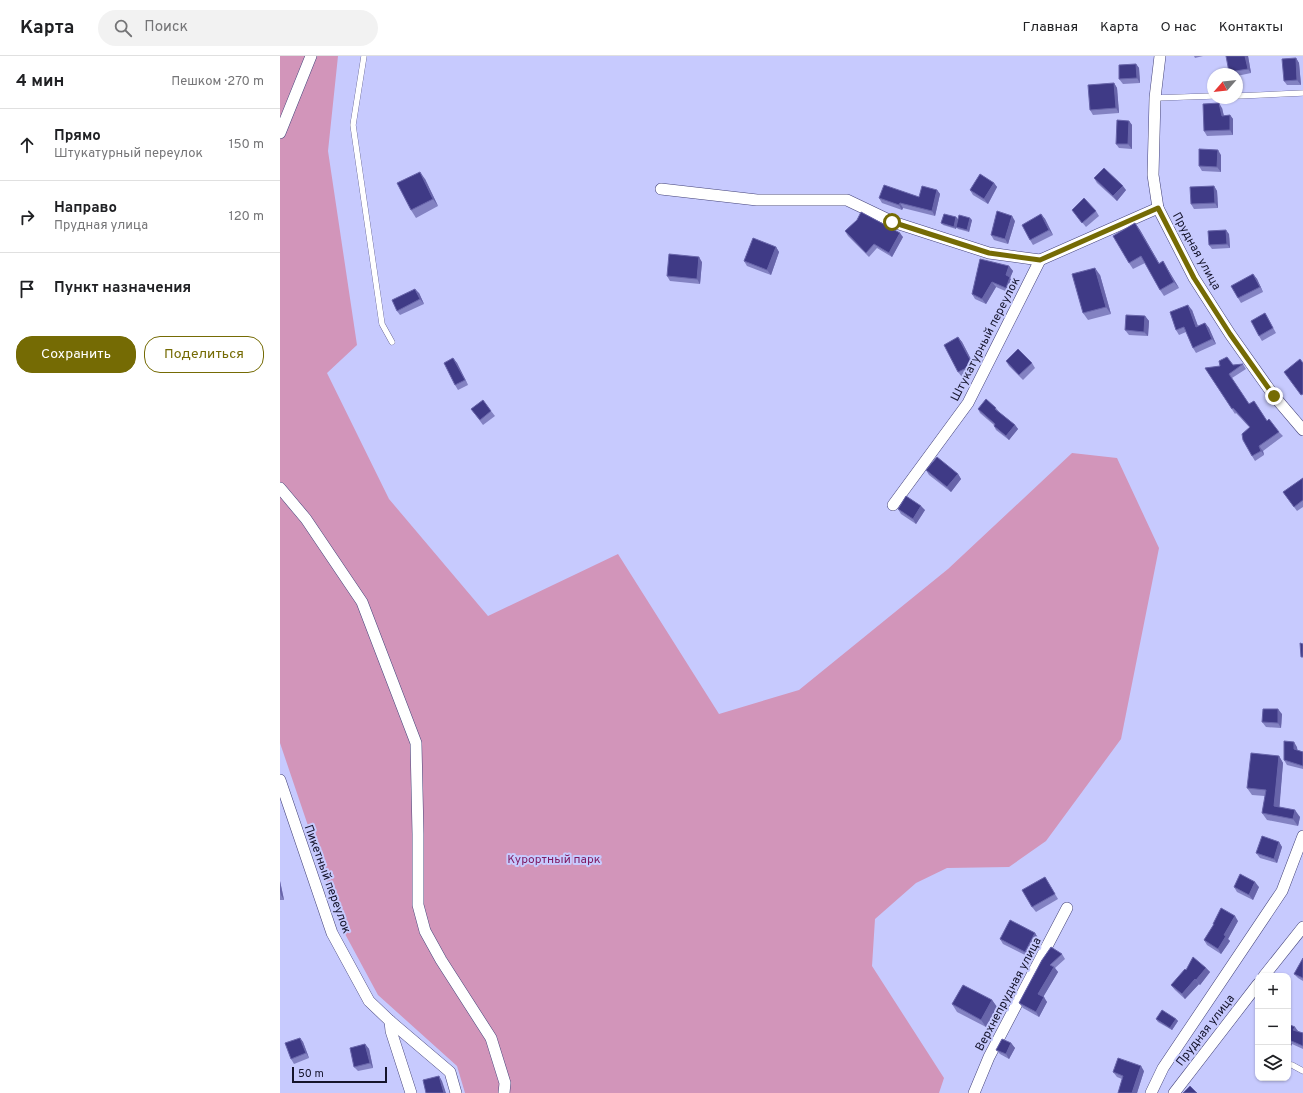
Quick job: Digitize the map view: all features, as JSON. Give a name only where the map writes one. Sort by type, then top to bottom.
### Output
[{"type":"street","points":[[280,133],[311,56]]},
{"type":"street","name":"Прудная улица","points":[[1160,56],[1155,98],[1153,175],[1158,208],[1194,278],[1230,334],[1274,396],[1303,430]]},
{"type":"street","points":[[661,189],[757,200],[847,200],[892,222],[989,253],[1040,260],[1158,208]]},
{"type":"street","name":"Штукатурный переулок","points":[[893,505],[968,403],[1040,260]]},
{"type":"street","points":[[280,488],[306,519],[362,602],[416,743],[418,904],[425,931],[441,960],[491,1038],[506,1083],[504,1093]]},
{"type":"street","name":"Пикетный переулок","points":[[280,780],[332,933],[369,1001],[450,1072],[456,1093]]},
{"type":"street","points":[[1151,1093],[1163,1068],[1282,891],[1303,836]]},
{"type":"street","name":"Верхнепрудная улица","points":[[974,1093],[989,1057],[1067,908]]},
{"type":"street","points":[[1266,973],[1303,927]]},
{"type":"street","name":"Прудная улица","points":[[1174,1093],[1255,988]]},
{"type":"street","points":[[390,1021],[391,1031],[411,1093]]},
{"type":"lane","points":[[364,56],[353,125],[382,324],[392,342]]},
{"type":"lane","points":[[1243,96],[1303,92]]},
{"type":"lane","points":[[1155,98],[1207,96]]},
{"type":"lane","points":[[1292,1065],[1303,1072]]},
{"type":"green space","name":"Курортный парк","points":[[280,56],[338,56],[328,151],[357,345],[327,373],[389,499],[488,616],[618,554],[719,714],[799,690],[948,569],[1072,453],[1117,458],[1159,548],[1121,739],[1046,841],[1009,867],[947,868],[916,883],[875,919],[872,966],[944,1078],[939,1093],[465,1093],[457,1066],[378,995],[344,932],[280,743]]},
{"type":"building","points":[[1226,56],[1245,56],[1248,69],[1228,68]]},
{"type":"building","points":[[1296,58],[1297,80],[1284,81],[1282,59]]},
{"type":"building","points":[[1136,64],[1137,78],[1119,79],[1119,65]]},
{"type":"building","points":[[1114,83],[1116,108],[1090,110],[1088,85]]},
{"type":"building","points":[[1203,104],[1219,104],[1222,116],[1230,115],[1230,130],[1204,131]]},
{"type":"building","points":[[1117,120],[1129,121],[1128,144],[1116,144]]},
{"type":"building","points":[[1199,149],[1218,150],[1217,167],[1199,166]]},
{"type":"building","points":[[1104,168],[1123,186],[1113,196],[1094,178]]},
{"type":"building","points":[[420,172],[433,199],[411,210],[397,183]]},
{"type":"building","points":[[980,174],[994,183],[984,199],[970,190]]},
{"type":"building","points":[[884,185],[919,197],[922,186],[937,190],[932,211],[900,203],[899,205],[879,198]]},
{"type":"building","points":[[1214,186],[1215,203],[1191,204],[1190,187]]},
{"type":"building","points":[[1084,198],[1096,211],[1082,223],[1072,210]]},
{"type":"building","points":[[997,211],[1012,216],[1005,239],[991,235]]},
{"type":"building","points":[[861,212],[900,233],[889,253],[874,244],[866,253],[845,231],[857,220]]},
{"type":"building","points":[[944,214],[956,217],[954,227],[941,223]]},
{"type":"building","points":[[1041,214],[1049,230],[1030,240],[1022,225]]},
{"type":"building","points":[[959,215],[970,218],[967,230],[956,227]]},
{"type":"building","points":[[1135,223],[1159,264],[1163,261],[1174,282],[1160,290],[1141,256],[1129,263],[1113,236]]},
{"type":"building","points":[[1226,230],[1227,244],[1209,245],[1208,231]]},
{"type":"building","points":[[753,238],[776,247],[767,270],[744,261]]},
{"type":"building","points":[[669,254],[699,257],[697,279],[667,276]]},
{"type":"building","points":[[980,259],[1009,266],[1006,275],[1010,277],[1006,288],[992,282],[982,299],[972,294]]},
{"type":"building","points":[[1095,268],[1106,307],[1083,313],[1072,274]]},
{"type":"building","points":[[1253,274],[1260,287],[1238,298],[1231,286]]},
{"type":"building","points":[[415,289],[420,299],[397,311],[392,300]]},
{"type":"building","points":[[1188,305],[1196,327],[1205,323],[1212,339],[1193,348],[1184,327],[1176,330],[1170,312]]},
{"type":"building","points":[[1265,313],[1273,328],[1259,336],[1251,321]]},
{"type":"building","points":[[1126,315],[1145,316],[1144,332],[1125,330]]},
{"type":"building","points":[[958,337],[973,365],[958,372],[944,345]]},
{"type":"building","points":[[1018,349],[1032,363],[1019,375],[1006,361]]},
{"type":"building","points":[[1227,357],[1233,365],[1243,364],[1229,374],[1249,404],[1254,401],[1267,421],[1269,419],[1279,432],[1259,446],[1261,451],[1252,456],[1243,440],[1242,434],[1250,427],[1233,408],[1232,409],[1205,368],[1220,366],[1219,361]]},
{"type":"building","points":[[453,358],[465,380],[455,385],[444,363]]},
{"type":"building","points":[[1300,359],[1303,363],[1303,394],[1301,395],[1284,372]]},
{"type":"building","points":[[986,399],[996,408],[995,409],[1015,425],[1006,436],[978,409]]},
{"type":"building","points":[[483,400],[491,411],[480,420],[471,409]]},
{"type":"building","points":[[937,457],[958,474],[947,487],[926,470]]},
{"type":"building","points":[[1303,478],[1303,500],[1294,507],[1283,492]]},
{"type":"building","points":[[906,496],[921,506],[913,519],[898,509]]},
{"type":"building","points":[[1300,643],[1303,644],[1303,657],[1301,657]]},
{"type":"building","points":[[1263,709],[1278,709],[1278,723],[1262,722]]},
{"type":"building","points":[[1284,741],[1294,742],[1294,749],[1303,752],[1303,766],[1284,760]]},
{"type":"building","points":[[1251,753],[1279,756],[1274,806],[1295,810],[1293,819],[1262,813],[1266,790],[1247,788]]},
{"type":"building","points":[[1262,836],[1279,842],[1274,859],[1256,853]]},
{"type":"building","points":[[1240,874],[1255,882],[1249,895],[1234,887]]},
{"type":"building","points":[[1045,877],[1055,894],[1032,907],[1022,890]]},
{"type":"building","points":[[1221,908],[1235,916],[1218,949],[1204,940],[1214,924]]},
{"type":"building","points":[[1010,920],[1035,933],[1025,952],[1000,939]]},
{"type":"building","points":[[1051,947],[1062,954],[1050,965],[1054,967],[1038,994],[1044,997],[1036,1012],[1019,1003],[1042,960]]},
{"type":"building","points":[[1193,957],[1206,968],[1182,994],[1171,985],[1185,969],[1186,970]]},
{"type":"building","points":[[1303,958],[1303,978],[1294,974]]},
{"type":"building","points":[[963,985],[992,1000],[981,1020],[952,1004]]},
{"type":"building","points":[[1162,1010],[1176,1019],[1170,1028],[1156,1019]]},
{"type":"building","points":[[1291,1025],[1295,1027],[1293,1030],[1303,1033],[1303,1046],[1291,1041]]},
{"type":"building","points":[[300,1038],[306,1053],[291,1059],[285,1043]]},
{"type":"building","points":[[1002,1039],[1011,1043],[1006,1054],[996,1050]]},
{"type":"building","points":[[365,1044],[370,1063],[354,1067],[350,1048]]},
{"type":"building","points":[[1118,1058],[1141,1066],[1132,1093],[1118,1093],[1123,1076],[1113,1072]]},
{"type":"building","points":[[439,1076],[444,1093],[426,1093],[423,1080]]},
{"type":"building","points":[[1190,1086],[1197,1093],[1183,1093]]},
{"type":"route","points":[[892,222],[989,253],[1040,260],[1158,208],[1194,278],[1230,334],[1274,396]]}]
